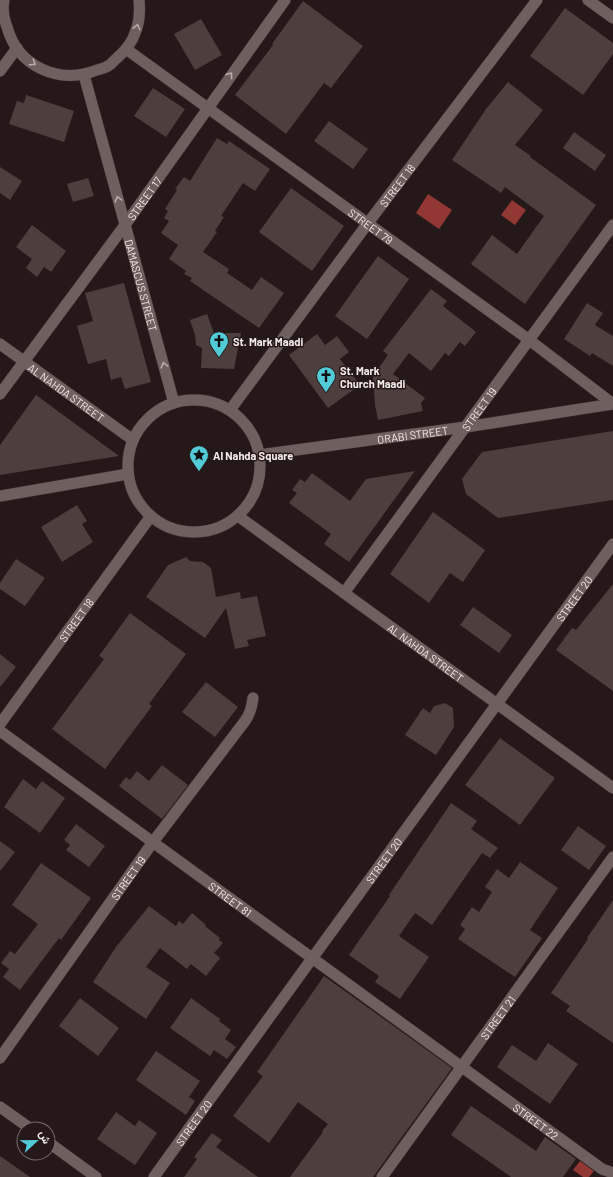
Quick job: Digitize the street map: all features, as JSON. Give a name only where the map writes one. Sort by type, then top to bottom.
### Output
[{"type":"street","points":[[3,3],[5,20],[9,34],[16,48],[30,62],[47,71],[65,76],[84,75],[108,66],[126,49],[135,34],[140,16],[139,0]]},
{"type":"street","name":"STREET 17","points":[[0,394],[125,225],[285,0]]},
{"type":"street","name":"STREET 18","points":[[230,410],[537,0]]},
{"type":"street","points":[[588,0],[613,18]]},
{"type":"street","points":[[0,71],[16,48]]},
{"type":"street","name":"STREET 79","points":[[126,49],[528,339],[613,404]]},
{"type":"street","name":"DAMASCUS STREET","points":[[84,75],[174,403]]},
{"type":"street","name":"STREET 19","points":[[344,593],[466,427],[528,339],[613,225]]},
{"type":"street","name":"AL NAHDA STREET","points":[[0,344],[133,440]]},
{"type":"street","points":[[193,400],[206,401],[230,410],[243,422],[254,437],[259,455],[260,477],[252,499],[238,516],[222,526],[204,532],[185,532],[167,526],[151,516],[140,504],[132,490],[128,474],[129,451],[133,440],[143,424],[157,411],[174,403],[193,400]]},
{"type":"street","name":"ORABI STREET","points":[[259,455],[466,427],[613,404]]},
{"type":"street","points":[[0,496],[128,474]]},
{"type":"street","name":"STREET 18","points":[[0,724],[151,516]]},
{"type":"street","name":"AL NAHDA STREET","points":[[238,516],[613,788]]},
{"type":"street","name":"STREET 20","points":[[154,1177],[312,957],[498,704],[613,544]]},
{"type":"street","name":"STREET 19","points":[[0,1058],[153,842],[249,714],[252,707],[253,698]]},
{"type":"street","name":"STREET 81","points":[[0,731],[461,1066]]},
{"type":"street","name":"STREET 21","points":[[382,1177],[613,857]]},
{"type":"street","name":"STREET 22","points":[[461,1066],[606,1172],[613,1173]]},
{"type":"street","points":[[0,1107],[20,1121]]},
{"type":"street","points":[[56,1148],[96,1177]]},
{"type":"shaded area","points":[[428,194],[452,210],[439,229],[416,213]]},
{"type":"shaded area","points":[[512,200],[526,210],[515,225],[501,215]]},
{"type":"shaded area","points":[[580,1161],[594,1171],[589,1177],[583,1177],[573,1170]]},
{"type":"building","points":[[303,1],[363,46],[331,88],[324,83],[286,134],[235,95],[273,45],[272,44]]},
{"type":"building","points":[[565,8],[613,43],[613,54],[583,95],[530,56]]},
{"type":"building","points":[[201,19],[222,55],[195,70],[174,34]]},
{"type":"building","points":[[508,82],[543,110],[515,145],[596,205],[525,304],[471,264],[492,235],[517,254],[544,216],[505,187],[501,193],[452,160],[486,109]]},
{"type":"building","points":[[153,88],[185,109],[166,137],[134,116]]},
{"type":"building","points":[[26,95],[74,111],[64,142],[9,124],[17,101],[24,103]]},
{"type":"building","points":[[329,121],[368,149],[353,169],[314,141]]},
{"type":"building","points":[[574,132],[606,155],[595,171],[563,148]]},
{"type":"building","points":[[217,138],[227,144],[229,141],[270,169],[255,191],[243,183],[221,216],[224,217],[215,231],[217,232],[203,252],[229,269],[227,273],[252,290],[261,277],[284,293],[259,328],[190,281],[192,278],[184,274],[186,271],[169,259],[178,245],[161,233],[169,221],[164,218],[168,211],[165,209],[177,190],[175,189],[184,177],[190,181]]},
{"type":"building","points":[[0,167],[22,181],[10,200],[0,193]]},
{"type":"building","points":[[88,178],[94,196],[73,202],[67,184]]},
{"type":"building","points":[[291,188],[344,226],[312,271],[259,232]]},
{"type":"building","points":[[32,225],[66,251],[51,272],[44,267],[37,277],[26,268],[32,259],[16,247]]},
{"type":"building","points":[[378,256],[409,279],[367,339],[335,316]]},
{"type":"building","points":[[124,283],[151,382],[125,389],[121,377],[111,380],[106,359],[88,364],[77,326],[93,321],[85,293]]},
{"type":"building","points":[[431,289],[447,301],[443,306],[476,332],[465,346],[460,342],[449,356],[445,353],[431,371],[409,353],[393,374],[425,398],[421,403],[423,411],[378,420],[375,405],[373,376],[388,355],[383,351]]},
{"type":"building","points":[[587,303],[603,313],[595,325],[613,336],[613,366],[592,353],[590,356],[564,339]]},
{"type":"building","name":"St. Mark Maadi","points":[[207,314],[214,333],[241,333],[234,369],[201,368],[202,348],[196,345],[195,335],[190,320]]},
{"type":"building","points":[[317,334],[325,345],[337,336],[349,352],[340,359],[360,385],[328,408],[289,355]]},
{"type":"building","points":[[36,395],[119,456],[0,475],[0,445]]},
{"type":"building","points":[[613,431],[613,500],[498,518],[466,494],[462,479],[482,452]]},
{"type":"building","points":[[415,471],[349,562],[324,544],[331,534],[289,503],[297,493],[292,490],[300,479],[305,482],[312,473],[350,501],[366,479]]},
{"type":"building","points":[[77,505],[87,521],[82,524],[93,542],[62,562],[41,527]]},
{"type":"building","points":[[433,512],[485,550],[463,582],[450,573],[429,603],[390,574]]},
{"type":"building","points":[[186,557],[190,561],[203,562],[211,568],[216,597],[240,592],[241,599],[257,596],[266,636],[247,640],[249,646],[235,649],[226,608],[205,638],[146,597],[168,565]]},
{"type":"building","points":[[16,559],[45,578],[25,606],[0,589],[0,583]]},
{"type":"building","points":[[613,584],[613,691],[556,650],[572,628],[576,630]]},
{"type":"building","points":[[473,607],[512,635],[499,653],[460,625]]},
{"type":"building","points":[[130,613],[186,654],[149,704],[152,706],[105,769],[52,729],[104,659],[99,656]]},
{"type":"building","points":[[0,654],[16,667],[0,687]]},
{"type":"building","points":[[206,682],[238,707],[215,737],[182,712]]},
{"type":"building","points":[[445,703],[453,708],[454,727],[436,755],[405,735],[423,708],[430,713],[434,706]]},
{"type":"building","points":[[500,738],[555,778],[520,825],[465,785]]},
{"type":"building","points":[[162,765],[188,785],[162,819],[119,786],[126,777],[130,780],[137,771],[149,781]]},
{"type":"building","points":[[23,779],[36,789],[42,781],[65,798],[40,833],[4,807]]},
{"type":"building","points":[[451,803],[477,821],[471,829],[498,848],[490,858],[482,853],[432,925],[415,913],[399,936],[429,957],[400,999],[375,982],[379,976],[349,955]]},
{"type":"building","points":[[76,824],[105,846],[89,867],[66,850],[70,845],[64,840]]},
{"type":"building","points":[[578,826],[606,846],[589,870],[561,850]]},
{"type":"building","points":[[0,841],[15,852],[0,871]]},
{"type":"building","points":[[520,862],[558,888],[530,930],[542,938],[515,977],[458,939],[465,929],[460,925],[472,907],[479,912],[492,892],[485,887],[497,869],[509,878]]},
{"type":"building","points":[[41,863],[91,898],[61,940],[59,938],[20,990],[3,977],[9,969],[1,963],[10,951],[15,954],[38,924],[12,905]]},
{"type":"building","points":[[613,900],[613,1043],[566,1011],[570,1006],[551,993]]},
{"type":"building","points":[[149,906],[176,926],[179,921],[183,924],[192,913],[220,938],[219,940],[223,943],[214,953],[220,958],[206,976],[191,964],[187,969],[160,948],[146,967],[170,983],[146,1019],[93,982],[116,947]]},
{"type":"building","points":[[324,976],[452,1068],[373,1177],[290,1177],[328,1124],[298,1102],[269,1143],[233,1116],[263,1076],[257,1072]]},
{"type":"building","points":[[80,998],[119,1028],[98,1056],[59,1026]]},
{"type":"building","points":[[191,998],[220,1019],[219,1021],[231,1030],[225,1039],[236,1047],[227,1059],[214,1050],[210,1056],[170,1028]]},
{"type":"building","points":[[548,1043],[578,1064],[550,1104],[497,1067],[512,1045],[536,1061]]},
{"type":"building","points":[[156,1051],[200,1081],[189,1097],[195,1101],[186,1115],[136,1080]]},
{"type":"building","points":[[471,1106],[536,1151],[545,1137],[576,1159],[563,1177],[511,1177],[451,1135]]},
{"type":"building","points":[[116,1112],[135,1126],[139,1120],[157,1133],[135,1165],[97,1139]]},
{"type":"building","points":[[212,1133],[222,1140],[216,1147],[258,1177],[184,1177],[197,1159],[194,1157]]},
{"type":"building","points":[[0,1156],[30,1177],[0,1177]]},
{"type":"place","name":"St. Mark Maadi","points":[[219,358]]},
{"type":"place","name":"St. Mark Church Maadi","points":[[326,393]]},
{"type":"place","name":"Al Nahda Square","points":[[199,472]]}]
